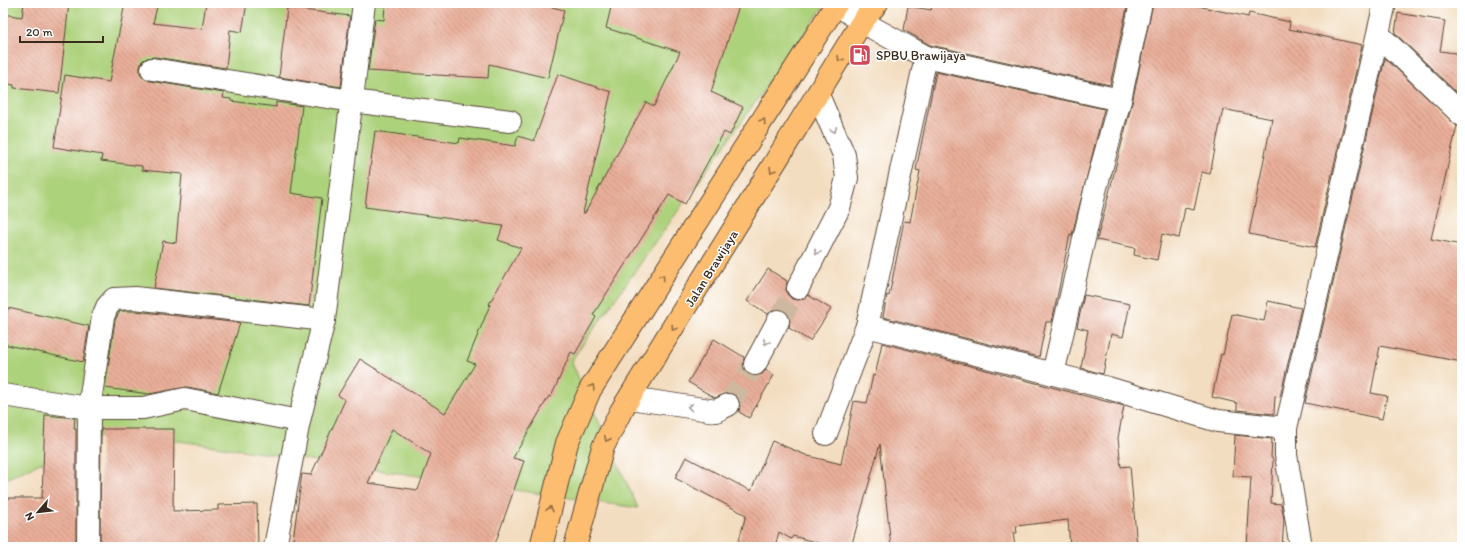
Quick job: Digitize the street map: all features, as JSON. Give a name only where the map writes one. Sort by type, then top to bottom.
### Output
[{"type":"highway","name":"Jalan Brawijaya","points":[[575,547],[603,447],[630,398],[862,22],[877,3]]},
{"type":"highway","points":[[541,547],[567,443],[590,390],[837,4]]},
{"type":"street","points":[[275,547],[299,422],[324,320],[364,3]]},
{"type":"street","points":[[1053,374],[1095,191],[1120,100],[1141,3]]},
{"type":"street","points":[[1300,547],[1286,455],[1286,428],[1379,35],[1385,3]]},
{"type":"street","points":[[837,4],[862,22],[926,57],[1120,100]]},
{"type":"street","points":[[1379,35],[1462,115]]},
{"type":"street","points":[[826,434],[867,326],[926,57]]},
{"type":"street","points":[[152,69],[352,101],[510,121]]},
{"type":"street","points":[[798,288],[839,208],[847,178],[844,155],[818,95]]},
{"type":"street","points":[[88,547],[89,408],[103,317],[107,307],[114,299],[135,298],[324,320]]},
{"type":"street","points":[[755,364],[778,321]]},
{"type":"street","points":[[867,326],[1108,388],[1218,421],[1286,428]]},
{"type":"street","points":[[3,395],[89,408],[143,408],[185,399],[299,422]]},
{"type":"street","points":[[630,398],[716,411],[728,405]]},
{"type":"green space","points":[[3,3],[826,3],[571,361],[638,508],[111,431],[3,480]]},
{"type":"building","points":[[24,3],[69,3],[59,93],[14,88],[14,85],[3,83],[3,14],[22,17]]},
{"type":"building","points":[[125,3],[158,3],[153,23],[202,29],[206,3],[247,3],[242,32],[230,30],[226,68],[154,57],[147,58],[142,61],[140,73],[144,78],[150,81],[224,93],[223,98],[231,99],[231,101],[276,107],[276,102],[302,106],[291,193],[322,198],[309,306],[154,288],[163,241],[176,243],[182,174],[142,170],[142,166],[101,161],[102,155],[54,147],[65,75],[109,82]]},
{"type":"building","points":[[385,3],[536,3],[564,10],[548,78],[489,64],[488,78],[368,71],[375,19],[384,20]]},
{"type":"building","points":[[612,3],[740,3],[711,92],[743,107],[730,135],[724,132],[685,204],[669,195],[593,315],[596,317],[575,354],[571,352],[551,397],[549,396],[513,458],[524,461],[494,547],[292,547],[302,474],[311,475],[345,400],[338,395],[360,359],[445,413],[475,364],[467,361],[490,305],[489,304],[521,248],[498,240],[503,226],[365,207],[375,131],[459,143],[460,138],[515,146],[518,136],[534,141],[558,74],[611,92],[583,213],[585,213],[646,102],[654,106],[680,52],[606,28]],"holes":[[[392,429],[431,454],[418,490],[368,483]]]},
{"type":"building","points":[[933,3],[1128,3],[1110,85],[930,45],[904,30],[908,6],[931,10]]},
{"type":"building","points":[[1153,3],[1184,3],[1248,17],[1249,13],[1290,22],[1289,29],[1362,45],[1315,247],[1249,234],[1272,119],[1223,109],[1210,174],[1202,172],[1194,210],[1185,208],[1179,238],[1162,234],[1157,260],[1134,255],[1135,248],[1097,240],[1132,103]]},
{"type":"building","points":[[287,8],[350,16],[341,87],[279,77]]},
{"type":"building","points":[[1398,13],[1445,21],[1440,51],[1462,54],[1462,98],[1395,33]]},
{"type":"building","points":[[1385,58],[1457,126],[1431,239],[1462,245],[1462,362],[1380,346],[1371,393],[1387,396],[1382,419],[1305,403]]},
{"type":"building","points":[[936,72],[1104,109],[1072,235],[1070,234],[1052,322],[1046,322],[1039,357],[883,317],[887,295],[889,296],[904,221],[910,222],[920,171],[916,170]]},
{"type":"building","points":[[768,269],[787,281],[787,294],[792,299],[799,300],[808,295],[831,309],[810,341],[789,328],[790,320],[788,314],[784,310],[777,309],[768,314],[747,301]]},
{"type":"building","points":[[1084,295],[1130,304],[1123,337],[1111,334],[1103,374],[1081,368],[1088,330],[1077,327]]},
{"type":"building","points":[[1268,301],[1301,308],[1280,397],[1275,396],[1274,414],[1237,410],[1237,403],[1212,397],[1221,354],[1223,355],[1232,314],[1264,321]]},
{"type":"building","points":[[8,308],[89,326],[83,362],[3,344],[3,331]]},
{"type":"building","points":[[120,311],[135,311],[240,323],[218,393],[187,387],[149,394],[105,388],[115,320]]},
{"type":"building","points":[[714,339],[744,357],[743,365],[745,371],[749,375],[756,376],[762,374],[766,370],[774,375],[749,418],[739,412],[739,400],[735,394],[728,393],[715,398],[688,382]]},
{"type":"building","points":[[882,343],[1124,406],[1118,438],[1121,467],[1130,466],[1137,547],[1070,547],[1068,520],[1016,526],[1017,533],[1013,533],[1015,547],[891,547],[880,444],[851,547],[832,547],[793,536],[791,539],[779,532],[775,547],[737,547],[746,515],[675,478],[686,457],[751,491],[772,441],[808,456],[841,464],[854,401],[867,403],[873,375],[875,376]]},
{"type":"building","points":[[45,415],[75,418],[76,547],[3,547],[3,498],[42,498]]},
{"type":"building","points":[[101,429],[174,429],[173,511],[218,510],[218,505],[257,504],[258,547],[100,547]]},
{"type":"building","points":[[1235,435],[1272,439],[1271,458],[1273,459],[1271,503],[1281,504],[1284,519],[1282,547],[1247,547],[1251,477],[1233,476]]},
{"type":"tunnel","points":[[778,321],[798,288]]},
{"type":"tunnel","points":[[728,405],[755,364]]},
{"type":"place","name":"SPBU Brawijaya","points":[[860,55]]}]
